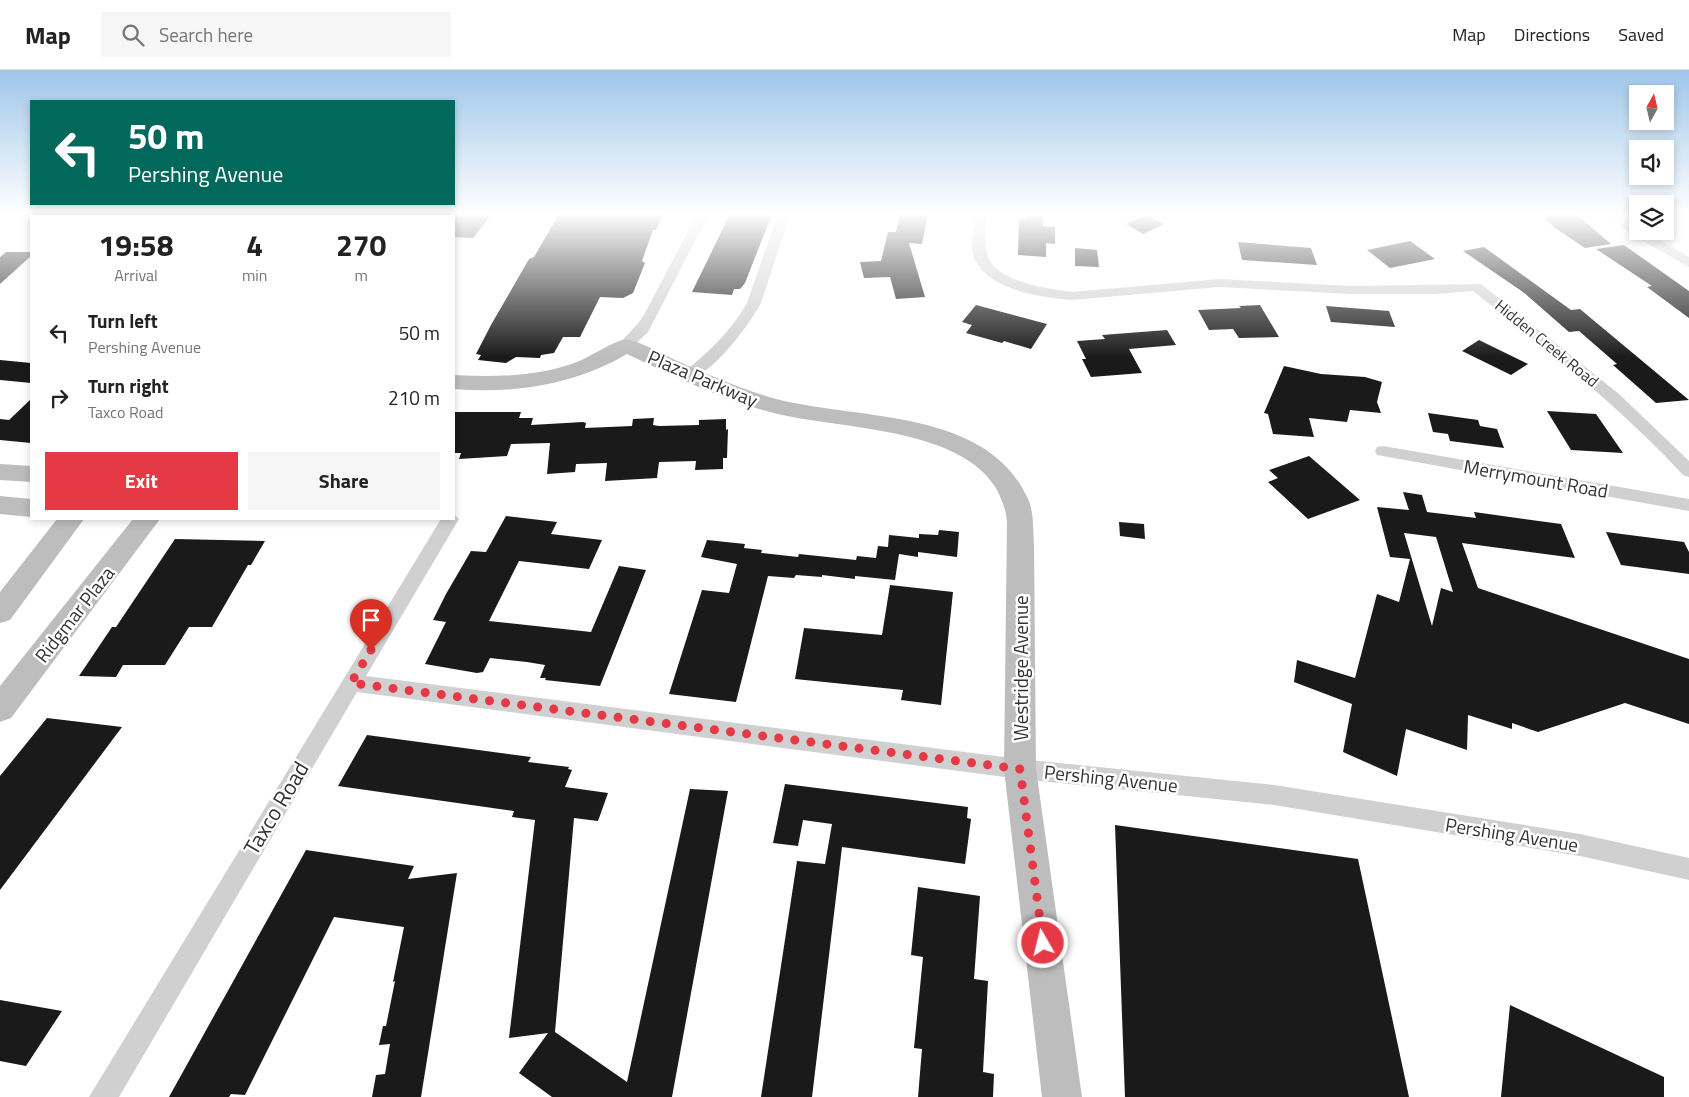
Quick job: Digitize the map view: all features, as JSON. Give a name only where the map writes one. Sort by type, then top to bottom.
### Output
[{"type":"street","points":[[626,346],[641,332],[679,262]]},
{"type":"street","points":[[690,375],[712,358],[747,317],[754,303],[768,262]]},
{"type":"street","name":"Hidden Creek Road","points":[[983,262],[996,275],[1029,288],[1072,296],[1219,283],[1369,291],[1476,286],[1608,392],[1662,441],[1689,471]]},
{"type":"street","name":"Plaza Parkway","points":[[455,382],[486,385],[540,379],[600,361],[626,346],[717,388],[801,414],[899,427],[928,433],[956,443],[983,460]]},
{"type":"street","name":"Merrymount Road","points":[[1383,452],[1689,505]]},
{"type":"street","name":"Westridge Avenue","points":[[983,460],[1008,486],[1019,515],[1020,769],[1062,1097]]},
{"type":"street","points":[[0,472],[30,474]]},
{"type":"street","points":[[0,505],[30,508]]},
{"type":"street","points":[[0,612],[70,520]]},
{"type":"street","name":"Ridgmar Plaza","points":[[0,709],[142,520]]},
{"type":"street","name":"Taxco Road","points":[[103,1097],[449,520]]},
{"type":"street","name":"Pershing Avenue","points":[[351,683],[1020,769],[1274,795],[1580,845],[1689,869]]},
{"type":"building","points":[[0,262],[24,262],[0,284]]},
{"type":"building","points":[[527,262],[645,263],[633,293],[623,298],[600,297],[580,337],[563,337],[554,353],[541,355],[540,358],[516,357],[506,363],[478,360],[481,355],[476,354]]},
{"type":"building","points":[[707,262],[753,262],[745,283],[740,289],[734,289],[732,295],[692,292]]},
{"type":"building","points":[[860,262],[915,262],[925,297],[896,299],[890,277],[864,278]]},
{"type":"building","points":[[1075,262],[1098,262],[1099,267],[1075,266]]},
{"type":"building","points":[[1271,262],[1316,262],[1317,265]]},
{"type":"building","points":[[1382,262],[1420,262],[1390,268]]},
{"type":"building","points":[[1479,262],[1505,262],[1571,310],[1580,309],[1689,400],[1656,403],[1613,365],[1617,364],[1579,331],[1569,332],[1523,292]]},
{"type":"building","points":[[1616,262],[1648,262],[1689,291],[1689,318],[1647,287],[1652,286]]},
{"type":"building","points":[[976,305],[1047,324],[1031,349],[1004,341],[1002,343],[966,333],[972,325],[962,322]]},
{"type":"building","points":[[1260,305],[1279,337],[1239,338],[1233,329],[1209,330],[1198,310],[1241,308],[1239,306]]},
{"type":"building","points":[[1326,306],[1389,311],[1395,327],[1331,322]]},
{"type":"building","points":[[1167,330],[1176,345],[1129,349],[1142,373],[1091,377],[1082,359],[1086,359],[1077,341],[1105,339],[1102,335]]},
{"type":"building","points":[[1479,340],[1528,364],[1511,375],[1462,351]]},
{"type":"building","points":[[0,360],[30,363],[30,383],[0,380]]},
{"type":"building","points":[[1284,366],[1321,374],[1365,377],[1382,382],[1377,402],[1381,413],[1350,410],[1347,422],[1309,418],[1314,437],[1273,434],[1268,414],[1264,413]]},
{"type":"building","points":[[30,400],[30,443],[0,440],[0,419],[9,420]]},
{"type":"building","points":[[1547,411],[1596,414],[1623,453],[1571,450]]},
{"type":"building","points":[[455,412],[521,412],[519,418],[533,418],[531,425],[583,422],[586,423],[585,428],[632,426],[633,419],[654,418],[653,425],[659,426],[699,425],[699,420],[726,419],[726,430],[728,429],[727,458],[723,458],[723,469],[695,470],[696,461],[659,462],[657,478],[605,481],[607,463],[576,464],[575,472],[547,474],[550,443],[511,444],[507,456],[459,459],[461,453],[455,453]]},
{"type":"building","points":[[1428,413],[1478,420],[1480,426],[1497,429],[1504,448],[1450,441],[1448,434],[1433,432]]},
{"type":"building","points":[[1309,456],[1360,500],[1308,519],[1268,482],[1278,478],[1269,470]]},
{"type":"building","points":[[1403,492],[1422,495],[1427,512],[1476,518],[1474,512],[1561,524],[1575,558],[1462,543],[1478,588],[1689,659],[1689,724],[1625,703],[1538,732],[1512,723],[1512,729],[1468,715],[1467,750],[1406,729],[1397,776],[1343,752],[1352,704],[1294,682],[1297,660],[1355,678],[1377,594],[1399,602],[1410,559],[1390,557],[1377,507],[1409,510]],"holes":[[[1404,533],[1436,537],[1453,592],[1441,588],[1432,626]]]},
{"type":"building","points":[[506,516],[557,522],[551,534],[602,540],[589,569],[519,561],[489,621],[591,632],[619,566],[646,570],[600,686],[545,680],[546,678],[540,678],[545,665],[527,662],[490,658],[483,672],[477,673],[425,664],[446,622],[433,620],[446,594],[471,551],[486,552]]},
{"type":"building","points":[[1119,522],[1144,524],[1145,539],[1120,536]]},
{"type":"building","points":[[939,530],[959,532],[957,557],[918,552],[918,557],[899,554],[895,580],[855,576],[855,579],[822,575],[822,577],[796,575],[794,578],[768,576],[736,702],[669,694],[702,590],[729,593],[737,564],[701,557],[707,540],[745,544],[744,548],[762,550],[761,553],[798,557],[799,554],[856,560],[857,556],[876,558],[878,546],[888,547],[889,535],[919,538],[919,534],[938,535]]},
{"type":"building","points":[[1606,532],[1684,542],[1689,552],[1689,574],[1621,565]]},
{"type":"building","points":[[175,539],[265,541],[251,565],[248,565],[212,627],[189,627],[165,665],[123,665],[116,677],[79,676],[112,627],[116,627]]},
{"type":"building","points":[[890,585],[953,592],[941,705],[901,700],[903,690],[795,679],[804,628],[882,635]]},
{"type":"building","points":[[47,718],[122,727],[0,890],[0,776]]},
{"type":"building","points":[[367,735],[531,757],[528,762],[569,767],[568,769],[572,770],[565,787],[608,793],[598,821],[574,818],[555,1032],[627,1082],[690,789],[728,791],[672,1097],[552,1097],[519,1073],[548,1033],[509,1038],[535,820],[512,817],[514,811],[338,786]]},
{"type":"building","points":[[785,784],[968,807],[967,818],[971,819],[965,864],[842,847],[812,1097],[761,1097],[797,861],[825,864],[832,824],[803,820],[798,846],[773,843]]},
{"type":"building","points":[[1115,825],[1358,859],[1409,1097],[1125,1097]]},
{"type":"building","points":[[306,850],[414,866],[408,879],[457,873],[421,1097],[372,1097],[376,1075],[385,1074],[390,1044],[379,1045],[383,1026],[386,1026],[404,927],[334,917],[245,1095],[231,1094],[229,1097],[169,1097]]},
{"type":"building","points":[[918,887],[980,896],[974,979],[988,981],[983,1072],[994,1074],[993,1097],[918,1097],[922,1049],[914,1048],[923,957],[911,955]]},
{"type":"building","points":[[0,1000],[62,1011],[26,1066],[0,1061]]},
{"type":"building","points":[[1510,1005],[1664,1077],[1664,1097],[1501,1097]]},
{"type":"route","points":[[371,650],[351,683],[1020,769],[1043,943]]}]
